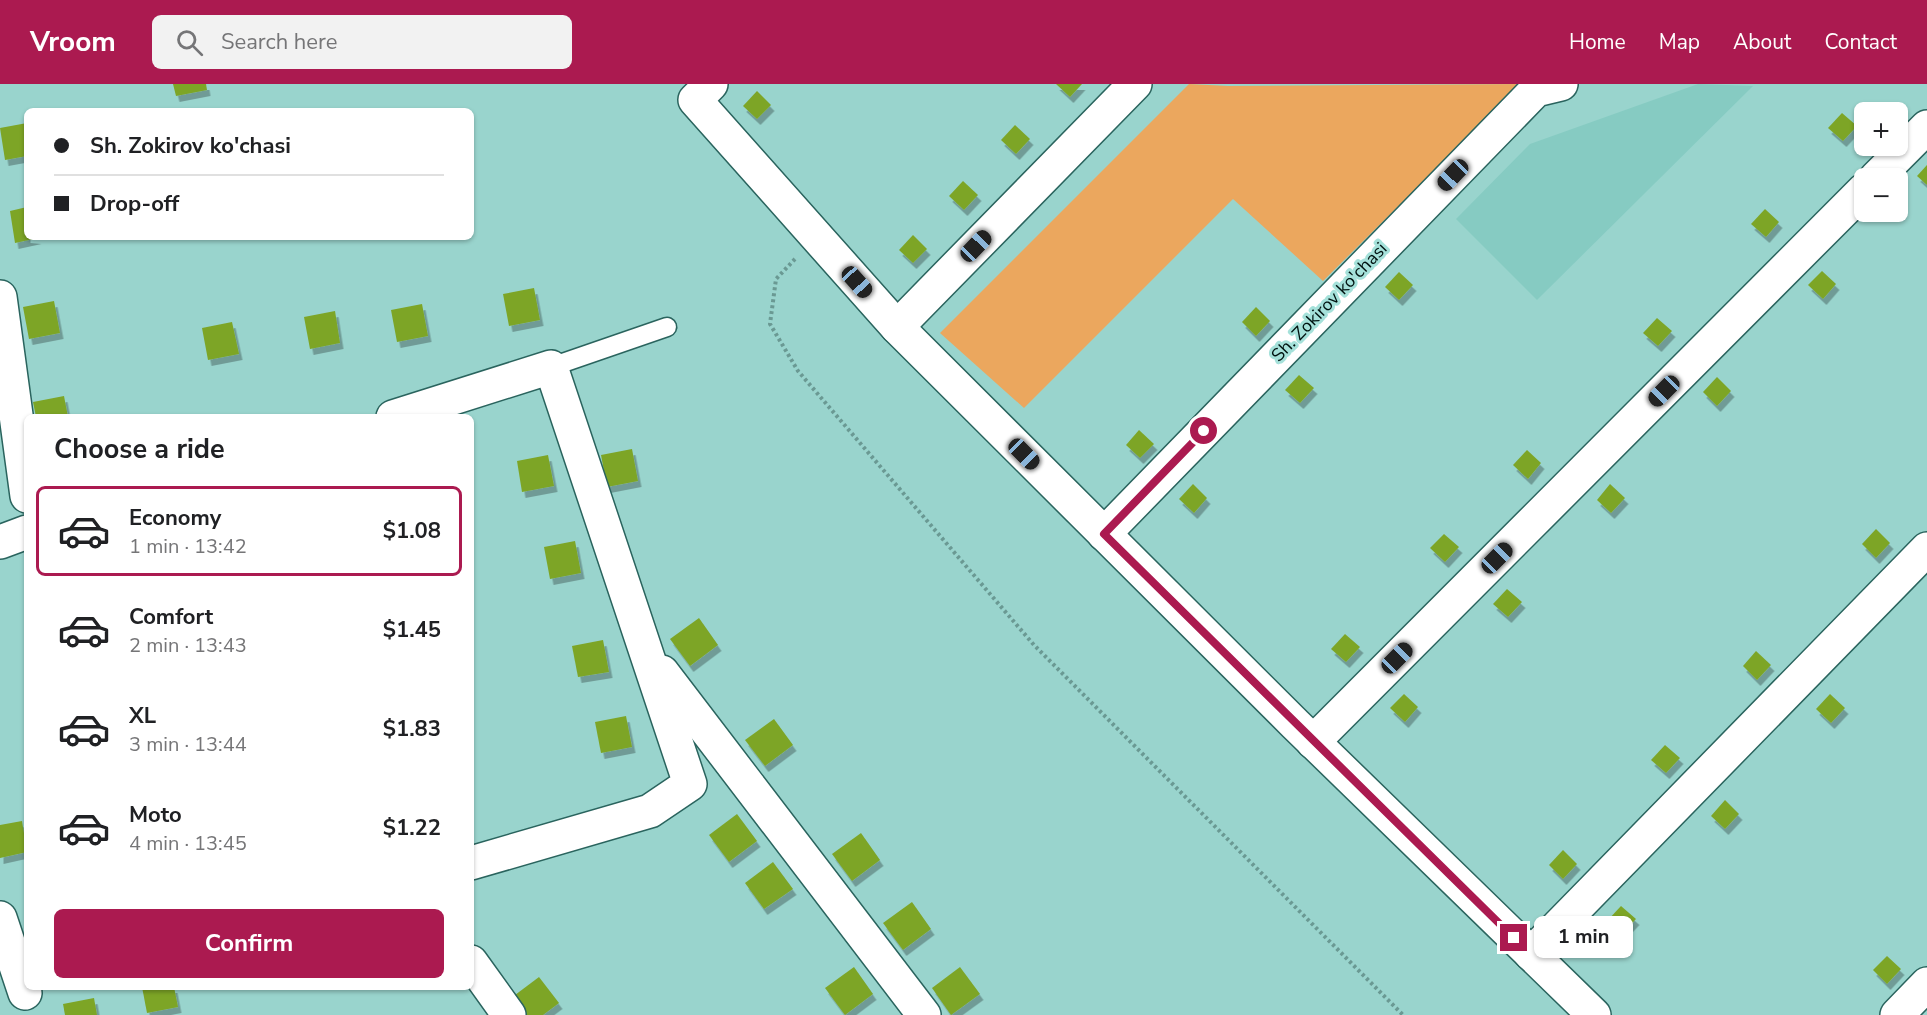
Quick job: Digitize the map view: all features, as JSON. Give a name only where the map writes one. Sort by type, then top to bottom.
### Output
[{"type":"street","points":[[711,84],[695,100],[897,327],[1314,742],[1594,1015]]},
{"type":"street","points":[[897,327],[1135,84]]},
{"type":"street","name":"Sh. Zokirov ko'chasi","points":[[1104,534],[1536,90],[1561,84]]},
{"type":"street","points":[[1886,168],[1927,127]]},
{"type":"street","points":[[1314,742],[1854,200]]},
{"type":"street","points":[[0,297],[24,474]]},
{"type":"street","points":[[402,414],[551,367],[690,784],[650,811],[474,862]]},
{"type":"street","points":[[0,542],[24,533]]},
{"type":"street","points":[[1531,954],[1927,549]]},
{"type":"street","points":[[646,651],[924,1015]]},
{"type":"street","points":[[0,918],[24,993]]},
{"type":"street","points":[[474,966],[509,1015]]},
{"type":"street","points":[[1897,1015],[1927,984]]},
{"type":"lane","points":[[551,367],[667,327]]},
{"type":"path","points":[[817,237],[776,279],[770,324],[798,371],[1034,645],[1403,1015]]},
{"type":"shaded area","points":[[1189,84],[1228,86],[1521,84],[1323,281],[1233,199],[1024,408],[940,333]]},
{"type":"shaded area","points":[[1698,84],[1753,86],[1537,300],[1456,219],[1530,144]]},
{"type":"building","points":[[173,84],[206,84],[207,90],[176,96]]},
{"type":"building","points":[[1056,84],[1082,84],[1070,97]]},
{"type":"building","points":[[757,91],[771,105],[757,119],[743,106]]},
{"type":"building","points":[[1842,113],[1854,123],[1854,129],[1843,141],[1828,128]]},
{"type":"building","points":[[24,124],[24,157],[5,160],[0,128]]},
{"type":"building","points":[[1015,125],[1030,139],[1016,154],[1001,140]]},
{"type":"building","points":[[1927,165],[1927,185],[1917,176]]},
{"type":"building","points":[[963,181],[978,195],[964,210],[949,196]]},
{"type":"building","points":[[24,208],[24,240],[29,240],[15,243],[10,211]]},
{"type":"building","points":[[1765,209],[1779,222],[1766,237],[1751,224]]},
{"type":"building","points":[[913,235],[927,249],[913,263],[899,250]]},
{"type":"building","points":[[1822,271],[1836,284],[1823,299],[1808,285]]},
{"type":"building","points":[[1399,272],[1413,285],[1399,300],[1385,287]]},
{"type":"building","points":[[534,288],[540,320],[509,326],[503,294]]},
{"type":"building","points":[[54,301],[60,333],[29,339],[23,307]]},
{"type":"building","points":[[422,304],[428,336],[397,342],[391,310]]},
{"type":"building","points":[[1256,307],[1270,321],[1256,336],[1242,322]]},
{"type":"building","points":[[335,311],[340,343],[310,349],[304,317]]},
{"type":"building","points":[[1657,318],[1672,331],[1658,346],[1643,333]]},
{"type":"building","points":[[232,322],[239,354],[208,360],[202,328]]},
{"type":"building","points":[[1299,375],[1314,388],[1300,403],[1285,390]]},
{"type":"building","points":[[1717,377],[1731,391],[1717,406],[1703,392]]},
{"type":"building","points":[[64,396],[67,414],[35,414],[33,402]]},
{"type":"building","points":[[1139,430],[1154,444],[1140,458],[1126,445]]},
{"type":"building","points":[[632,449],[638,481],[607,487],[601,455]]},
{"type":"building","points":[[1527,450],[1541,463],[1528,479],[1513,465]]},
{"type":"building","points":[[548,455],[554,486],[522,492],[517,461]]},
{"type":"building","points":[[1193,484],[1207,498],[1194,513],[1179,499]]},
{"type":"building","points":[[1610,484],[1625,498],[1611,513],[1597,500]]},
{"type":"building","points":[[1876,529],[1890,543],[1876,558],[1862,544]]},
{"type":"building","points":[[1444,534],[1459,547],[1445,562],[1430,548]]},
{"type":"building","points":[[575,541],[581,573],[550,579],[544,547]]},
{"type":"building","points":[[1507,589],[1522,602],[1508,617],[1493,604]]},
{"type":"building","points":[[699,618],[718,645],[690,666],[670,639]]},
{"type":"building","points":[[1345,634],[1360,647],[1346,662],[1331,649]]},
{"type":"building","points":[[603,640],[609,672],[578,677],[572,646]]},
{"type":"building","points":[[1756,651],[1771,665],[1757,680],[1743,666]]},
{"type":"building","points":[[1404,694],[1418,707],[1405,722],[1390,708]]},
{"type":"building","points":[[1830,694],[1845,708],[1831,723],[1816,709]]},
{"type":"building","points":[[626,716],[632,747],[601,753],[595,722]]},
{"type":"building","points":[[774,719],[793,745],[765,766],[745,740]]},
{"type":"building","points":[[1665,745],[1680,758],[1666,773],[1651,760]]},
{"type":"building","points":[[1725,800],[1739,814],[1725,829],[1711,816]]},
{"type":"building","points":[[737,814],[757,841],[729,862],[709,835]]},
{"type":"building","points":[[22,821],[24,853],[0,858],[0,825]]},
{"type":"building","points":[[861,833],[880,860],[852,881],[832,854]]},
{"type":"building","points":[[1563,850],[1577,864],[1563,879],[1549,865]]},
{"type":"building","points":[[773,862],[793,889],[764,909],[745,883]]},
{"type":"building","points":[[912,902],[931,929],[903,950],[883,923]]},
{"type":"building","points":[[1621,906],[1636,919],[1622,934],[1607,921]]},
{"type":"building","points":[[1887,956],[1901,969],[1887,984],[1873,970]]},
{"type":"building","points":[[854,967],[873,994],[845,1015],[825,988]]},
{"type":"building","points":[[960,967],[980,994],[951,1015],[932,988]]},
{"type":"building","points":[[539,977],[559,1003],[543,1015],[523,1015],[511,998]]},
{"type":"building","points":[[143,990],[175,990],[178,1007],[147,1013]]},
{"type":"building","points":[[94,998],[97,1015],[65,1015],[63,1004]]},
{"type":"route","points":[[1204,431],[1104,534],[1514,938]]}]
